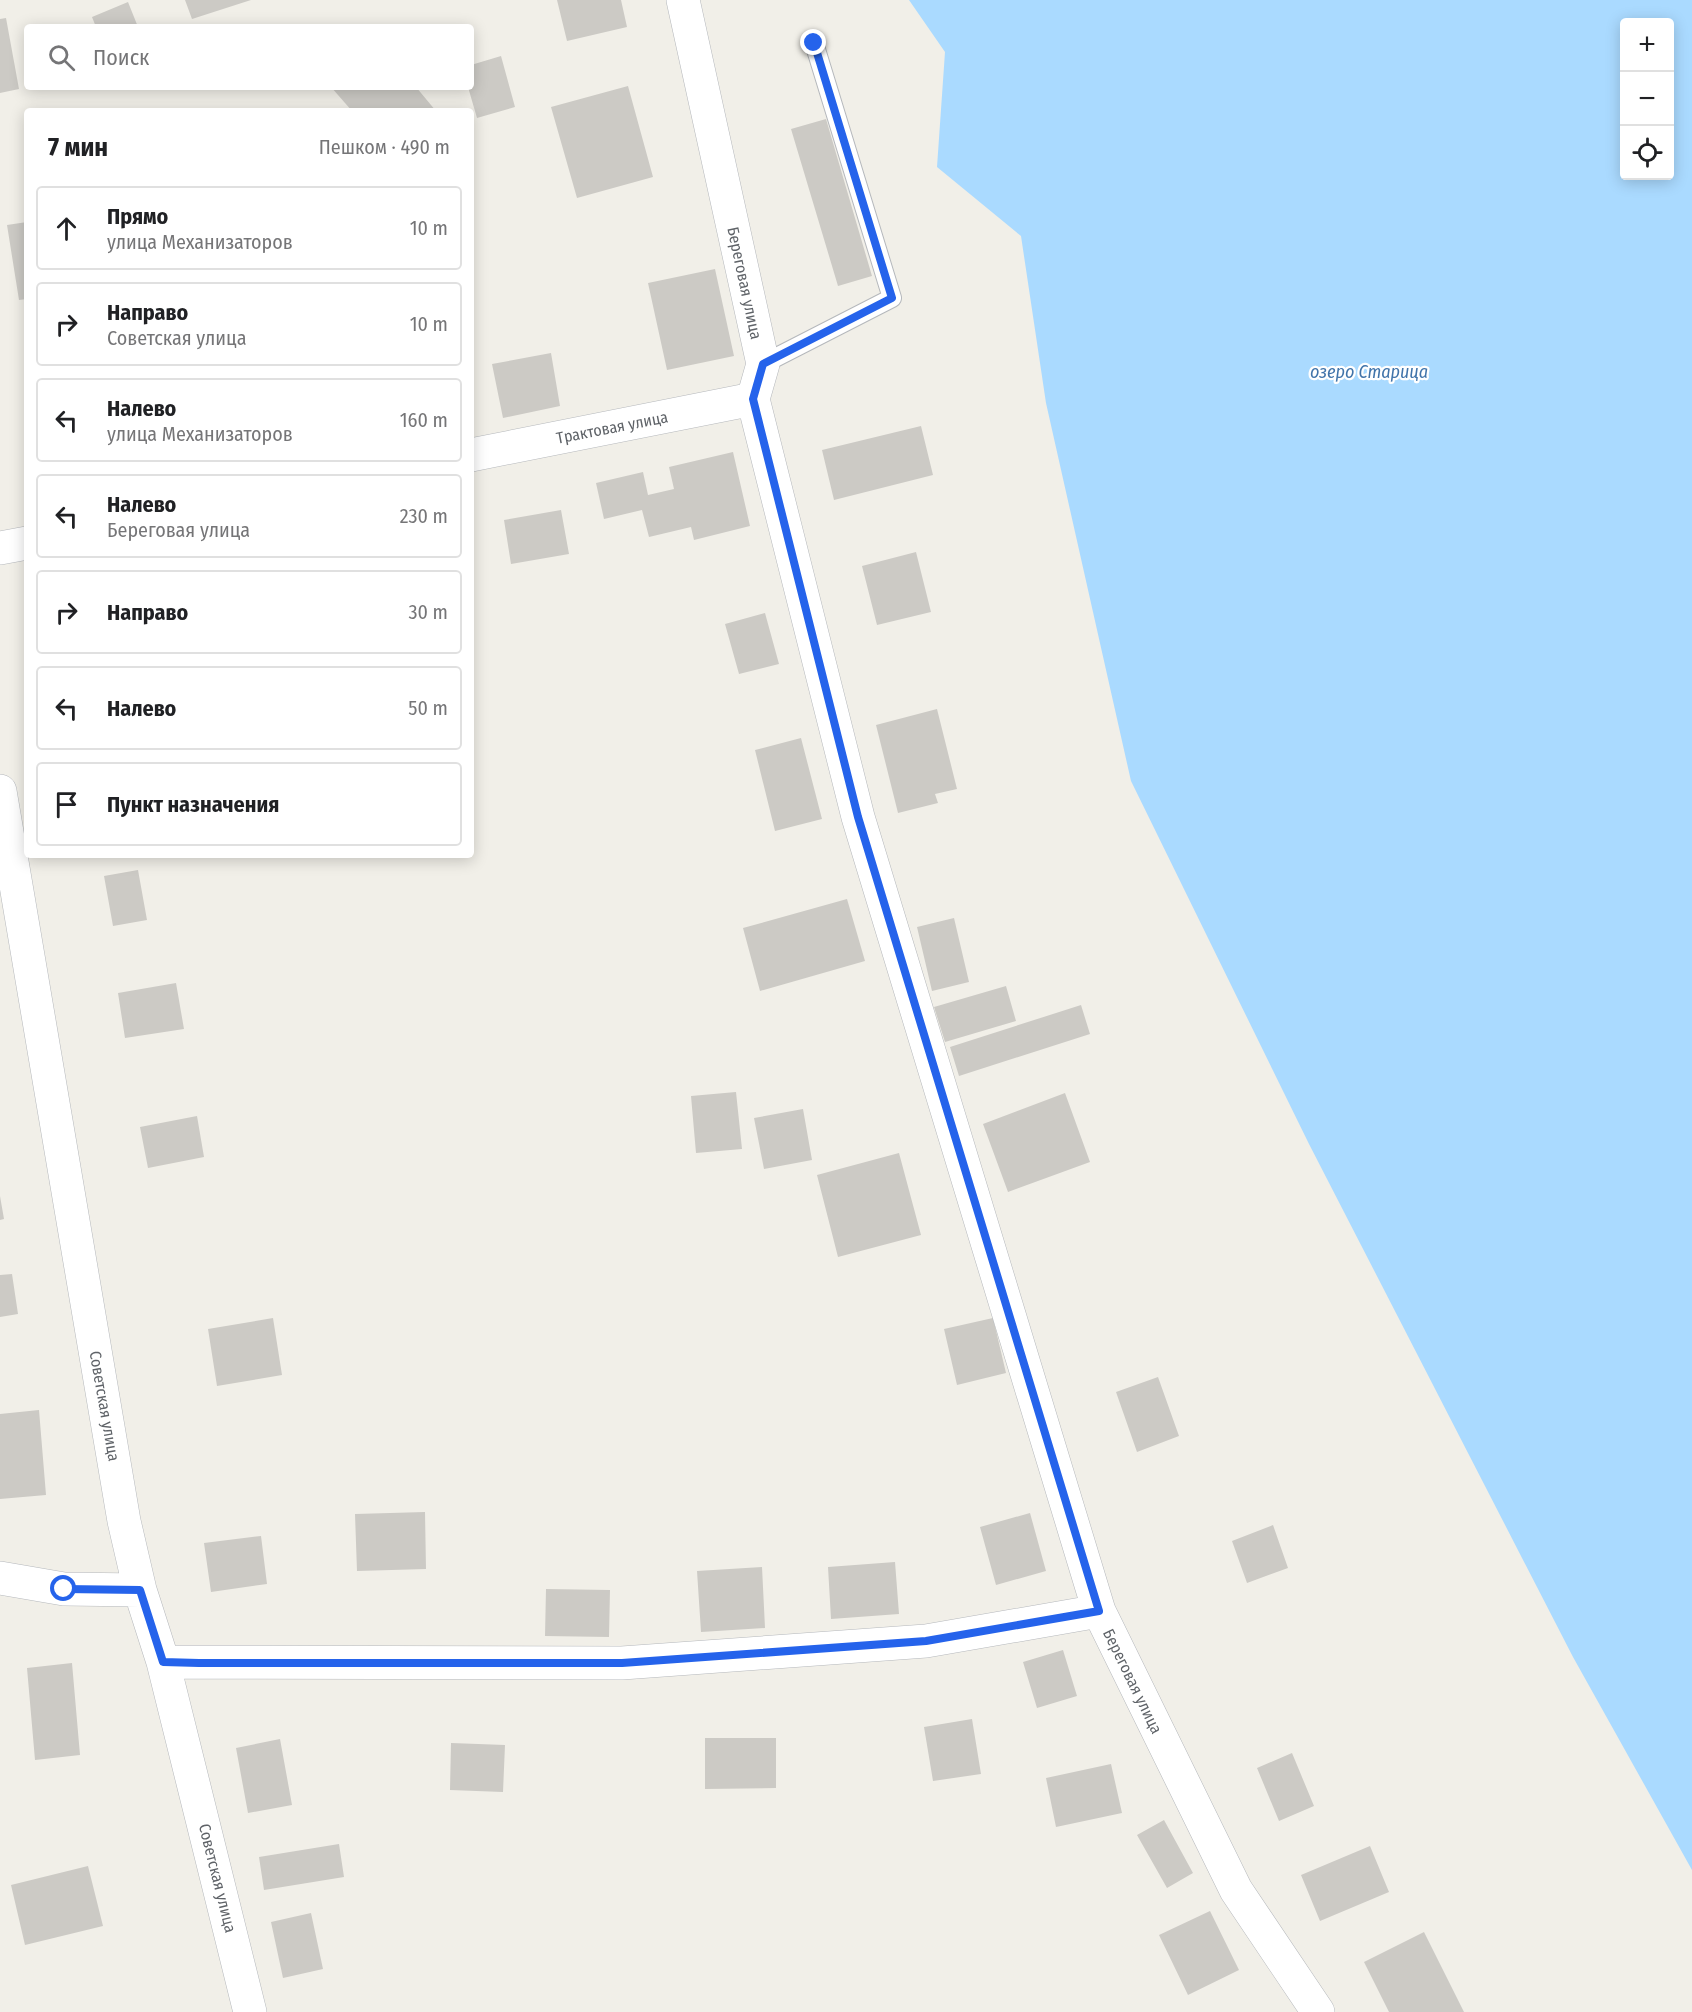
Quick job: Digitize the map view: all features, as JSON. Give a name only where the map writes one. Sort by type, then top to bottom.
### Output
[{"type":"street","name":"Береговая улица","points":[[683,0],[763,364],[753,399],[858,817],[1099,1611],[1236,1890],[1318,2012]]},
{"type":"street","name":"Трактовая улица","points":[[474,454],[753,399]]},
{"type":"street","points":[[0,548],[24,544]]},
{"type":"street","name":"Советская улица","points":[[0,791],[122,1509],[140,1590],[163,1662],[250,2012]]},
{"type":"street","points":[[0,1578],[64,1589],[140,1590]]},
{"type":"street","points":[[163,1662],[622,1663],[926,1641],[1099,1611]]},
{"type":"lane","points":[[763,364],[892,298],[814,43]]},
{"type":"water","name":"озеро Старица","points":[[909,0],[1692,0],[1692,1870],[1573,1657],[1309,1144],[1131,781],[1046,403],[1021,236],[937,167],[945,52]]},
{"type":"building","points":[[185,0],[251,0],[192,19]]},
{"type":"building","points":[[557,0],[621,0],[627,27],[567,41]]},
{"type":"building","points":[[128,2],[137,24],[95,24],[92,17]]},
{"type":"building","points":[[6,18],[19,89],[0,93],[0,19]]},
{"type":"building","points":[[501,56],[515,107],[477,118],[469,90],[474,90],[474,64]]},
{"type":"building","points":[[628,86],[653,177],[577,198],[551,107]]},
{"type":"building","points":[[334,90],[418,90],[434,108],[349,108]]},
{"type":"building","points":[[826,119],[872,276],[838,286],[791,129]]},
{"type":"building","points":[[24,222],[24,299],[19,300],[7,225]]},
{"type":"building","points":[[715,269],[734,356],[667,370],[648,283]]},
{"type":"building","points":[[551,353],[560,406],[503,418],[492,364]]},
{"type":"building","points":[[921,426],[933,475],[834,500],[822,450]]},
{"type":"building","points":[[733,452],[750,526],[694,540],[691,527],[649,537],[642,510],[604,519],[596,483],[643,472],[648,495],[674,489],[669,467]]},
{"type":"building","points":[[561,510],[569,554],[511,564],[504,520]]},
{"type":"building","points":[[916,552],[931,612],[877,625],[862,566]]},
{"type":"building","points":[[765,613],[779,664],[739,674],[725,624]]},
{"type":"building","points":[[937,709],[957,789],[935,794],[938,803],[898,813],[876,725]]},
{"type":"building","points":[[801,738],[822,819],[775,831],[755,750]]},
{"type":"building","points":[[138,870],[147,920],[113,926],[104,876]]},
{"type":"building","points":[[847,899],[865,961],[760,991],[743,928]]},
{"type":"building","points":[[954,918],[969,982],[932,991],[917,927]]},
{"type":"building","points":[[176,983],[184,1029],[125,1038],[118,993]]},
{"type":"building","points":[[1006,986],[1016,1021],[945,1042],[934,1007]]},
{"type":"building","points":[[1081,1005],[1090,1034],[959,1076],[950,1047]]},
{"type":"building","points":[[736,1092],[742,1149],[696,1153],[691,1096]]},
{"type":"building","points":[[1065,1093],[1090,1162],[1008,1192],[983,1124]]},
{"type":"building","points":[[803,1109],[812,1160],[764,1169],[754,1118]]},
{"type":"building","points":[[197,1116],[204,1157],[148,1168],[140,1127]]},
{"type":"building","points":[[899,1153],[921,1235],[838,1257],[817,1175]]},
{"type":"building","points":[[0,1196],[4,1219],[0,1220]]},
{"type":"building","points":[[12,1274],[18,1314],[0,1317],[0,1275]]},
{"type":"building","points":[[273,1318],[282,1375],[217,1386],[208,1329]]},
{"type":"building","points":[[993,1318],[1006,1373],[957,1385],[944,1329]]},
{"type":"building","points":[[1158,1377],[1179,1436],[1137,1452],[1116,1392]]},
{"type":"building","points":[[39,1410],[46,1495],[0,1499],[0,1414]]},
{"type":"building","points":[[425,1512],[426,1569],[357,1571],[355,1514]]},
{"type":"building","points":[[1030,1513],[1046,1571],[996,1585],[980,1527]]},
{"type":"building","points":[[1273,1525],[1288,1568],[1247,1583],[1232,1541]]},
{"type":"building","points":[[261,1536],[267,1584],[211,1592],[204,1543]]},
{"type":"building","points":[[895,1562],[899,1614],[831,1619],[828,1567]]},
{"type":"building","points":[[762,1567],[765,1628],[701,1632],[697,1571]]},
{"type":"building","points":[[546,1589],[610,1590],[609,1637],[545,1636]]},
{"type":"building","points":[[1063,1650],[1077,1696],[1037,1708],[1023,1662]]},
{"type":"building","points":[[72,1663],[80,1755],[35,1760],[27,1668]]},
{"type":"building","points":[[972,1719],[981,1774],[933,1781],[924,1727]]},
{"type":"building","points":[[705,1738],[776,1738],[776,1788],[705,1789]]},
{"type":"building","points":[[280,1739],[292,1805],[248,1813],[236,1748]]},
{"type":"building","points":[[451,1743],[505,1745],[503,1792],[450,1790]]},
{"type":"building","points":[[1292,1753],[1314,1806],[1279,1821],[1257,1768]]},
{"type":"building","points":[[1111,1764],[1122,1813],[1056,1827],[1046,1778]]},
{"type":"building","points":[[1164,1820],[1193,1873],[1167,1888],[1137,1835]]},
{"type":"building","points":[[339,1844],[344,1877],[264,1890],[259,1857]]},
{"type":"building","points":[[1370,1846],[1389,1892],[1320,1921],[1301,1875]]},
{"type":"building","points":[[88,1866],[103,1926],[25,1945],[11,1885]]},
{"type":"building","points":[[1210,1911],[1239,1970],[1188,1995],[1159,1935]]},
{"type":"building","points":[[311,1913],[323,1969],[283,1978],[271,1922]]},
{"type":"building","points":[[1424,1932],[1464,2012],[1389,2012],[1364,1962]]},
{"type":"route","points":[[64,1589],[140,1590],[163,1662],[199,1663],[622,1663],[926,1641],[1099,1611],[858,817],[753,399],[763,364],[892,298],[814,43]]}]
